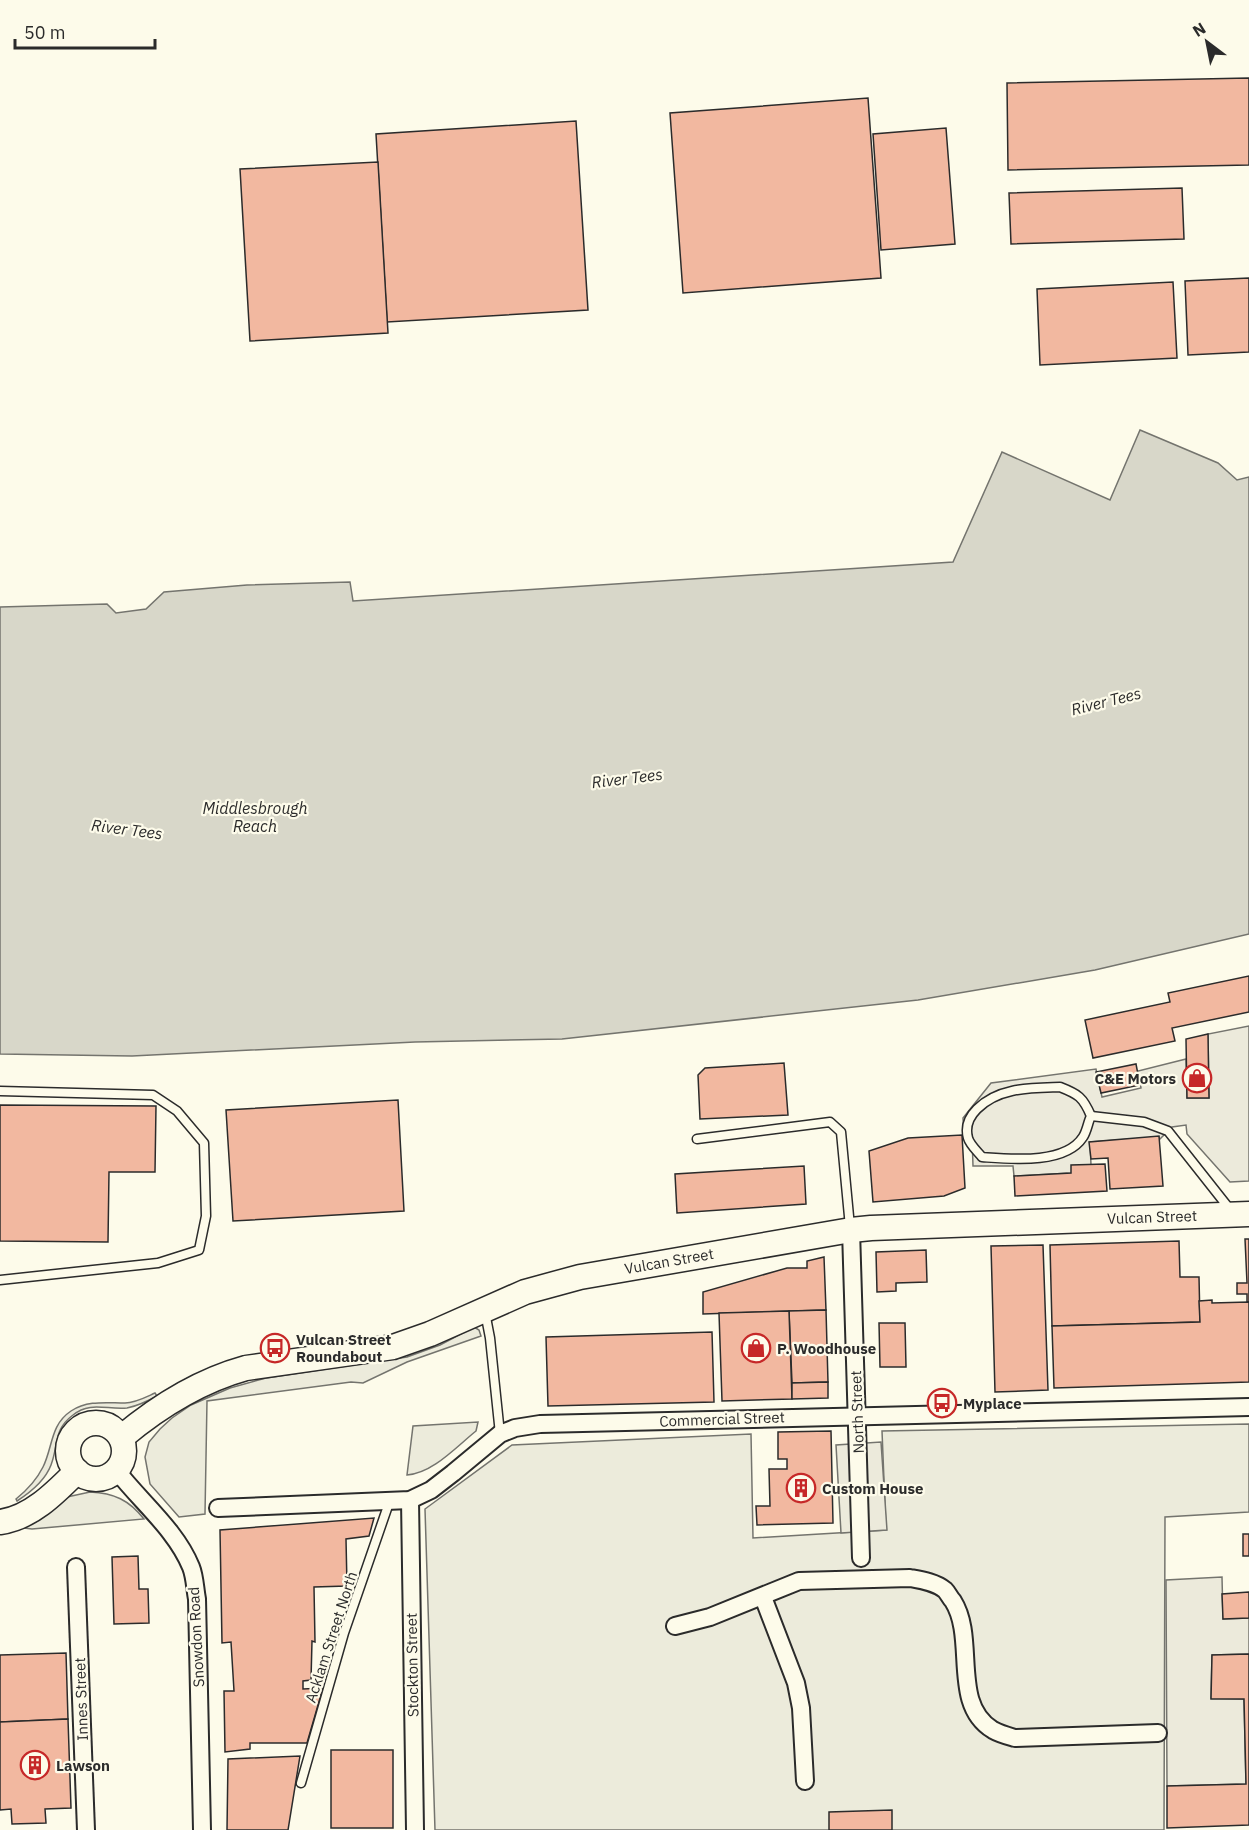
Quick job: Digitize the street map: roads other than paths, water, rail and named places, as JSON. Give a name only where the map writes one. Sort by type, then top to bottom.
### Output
[{"type":"street","name":"Vulcan Street","points":[[122,1437],[169,1402],[223,1375],[246,1368],[393,1347],[430,1334],[525,1292],[580,1276],[871,1228],[1242,1214]]},
{"type":"street","name":"North Street","points":[[851,1230],[861,1558]]},
{"type":"street","name":"Commercial Street","points":[[218,1508],[410,1500],[431,1490],[446,1479],[500,1434],[515,1428],[540,1424],[1249,1407]]},
{"type":"street","points":[[88,1423],[108,1424],[122,1437],[125,1455],[117,1471],[101,1479],[92,1479],[77,1471],[71,1463],[68,1444],[72,1435],[88,1423]]},
{"type":"street","points":[[0,1522],[22,1515],[42,1502],[77,1471]]},
{"type":"street","name":"Snowdon Road","points":[[117,1471],[163,1524],[181,1548],[192,1569],[197,1599],[202,1830]]},
{"type":"street","name":"Stockton Street","points":[[410,1500],[415,1830]]},
{"type":"street","name":"Innes Street","points":[[76,1567],[86,1830]]},
{"type":"street","points":[[675,1626],[710,1617],[799,1581],[910,1578],[927,1581],[945,1590],[956,1606],[963,1624],[967,1684],[972,1703],[982,1720],[994,1730],[1015,1738],[1158,1733]]},
{"type":"street","points":[[763,1597],[796,1683],[801,1708],[804,1781]]},
{"type":"lane","points":[[1060,1087],[1075,1093],[1085,1101],[1091,1116],[1083,1138],[1069,1150],[1049,1157],[1013,1159],[982,1157],[969,1139],[967,1124],[972,1113],[984,1101],[1004,1092],[1024,1088],[1060,1087]]},
{"type":"lane","points":[[0,1091],[153,1095],[177,1111],[204,1143],[206,1216],[199,1250],[158,1263],[0,1280]]},
{"type":"lane","points":[[1091,1116],[1144,1122],[1168,1131],[1242,1214]]},
{"type":"lane","points":[[697,1139],[830,1122],[841,1132],[851,1230]]},
{"type":"lane","points":[[484,1309],[490,1338],[500,1434]]},
{"type":"lane","name":"Acklam Street North","points":[[301,1783],[344,1633],[390,1500]]},
{"type":"water","name":"Middlesbrough Reach","points":[[1140,430],[1218,463],[1237,480],[1249,477],[1249,934],[1095,970],[918,1000],[562,1039],[415,1042],[132,1056],[0,1054],[0,607],[107,604],[116,613],[146,609],[164,592],[247,585],[350,582],[353,601],[953,562],[1002,452],[1110,500]]},
{"type":"place","name":"C&E Motors","points":[[1197,1078]]},
{"type":"place","name":"Vulcan Street Roundabout","points":[[275,1348]]},
{"type":"place","name":"P. Woodhouse","points":[[756,1348]]},
{"type":"place","name":"Myplace","points":[[942,1403]]},
{"type":"place","name":"Custom House","points":[[801,1488]]},
{"type":"place","name":"Lawson","points":[[35,1765]]},
{"type":"water label","name":"River Tees","points":[[1106,701]]},
{"type":"water label","name":"River Tees","points":[[627,778]]},
{"type":"water label","name":"River Tees","points":[[127,829]]}]
